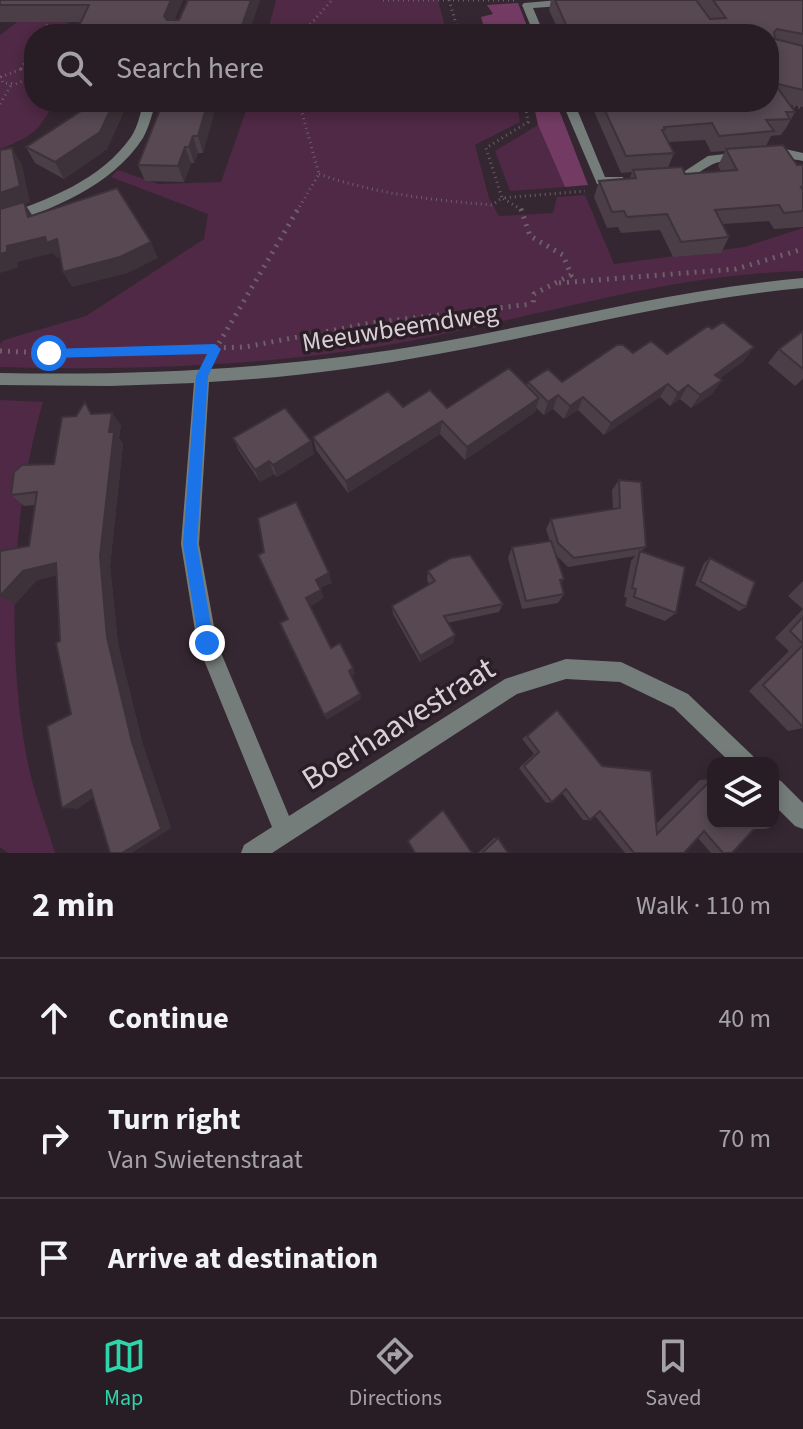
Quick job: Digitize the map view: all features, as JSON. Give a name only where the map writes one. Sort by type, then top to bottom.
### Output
[{"type":"street","points":[[535,24],[527,5],[605,0]]},
{"type":"street","points":[[0,221],[58,202],[101,174],[137,137],[146,112]]},
{"type":"street","points":[[572,112],[601,181],[630,179]]},
{"type":"street","points":[[659,177],[688,175],[712,159],[785,153],[803,157]]},
{"type":"street","name":"Meeuwbeemdweg","points":[[0,379],[81,382],[323,366],[440,348],[676,297],[803,283]]},
{"type":"street","points":[[202,376],[190,544],[207,643],[285,832]]},
{"type":"street","name":"Boerhaavestraat","points":[[252,853],[512,686],[566,669],[621,672],[681,701],[740,757]]},
{"type":"street","points":[[779,795],[803,818]]},
{"type":"path","points":[[311,24],[332,0]]},
{"type":"path","points":[[383,0],[517,0],[527,5]]},
{"type":"path","points":[[450,1],[456,24]]},
{"type":"path","points":[[48,24],[56,11]]},
{"type":"path","points":[[24,64],[21,69],[1,77],[3,83],[11,85],[24,80]]},
{"type":"path","points":[[0,104],[11,85]]},
{"type":"path","points":[[780,103],[803,108]]},
{"type":"path","points":[[202,376],[319,174],[302,112]]},
{"type":"path","points":[[526,112],[528,122],[486,148],[502,198],[524,211],[530,236],[562,253],[571,264],[571,275],[534,294],[532,304],[547,325]]},
{"type":"path","points":[[319,174],[349,185],[424,199],[492,205],[502,198],[597,190],[601,181]]},
{"type":"path","points":[[559,283],[736,269],[803,249]]},
{"type":"path","points":[[0,351],[49,353],[245,347],[371,323],[532,304]]},
{"type":"shaded area","points":[[78,0],[66,22],[69,24],[24,24],[24,112],[48,112],[33,132],[0,149],[0,35],[17,22]]},
{"type":"shaded area","points":[[276,0],[438,0],[444,24],[270,24]]},
{"type":"shaded area","points":[[518,3],[526,24],[483,24],[481,17],[493,14],[487,5]]},
{"type":"shaded area","points":[[246,112],[518,112],[520,122],[475,145],[489,198],[499,216],[553,213],[557,197],[585,195],[614,264],[744,247],[803,228],[803,271],[754,274],[655,288],[410,341],[309,356],[154,367],[0,367],[0,344],[4,340],[86,316],[204,239],[208,214],[111,177],[118,170],[158,184],[221,182]]},
{"type":"shaded area","points":[[535,112],[560,112],[588,185],[565,187]]},
{"type":"shaded area","points":[[538,125],[565,187],[510,191],[495,151]]},
{"type":"shaded area","points":[[0,400],[43,402],[32,444],[18,534],[14,626],[20,716],[27,759],[55,853],[8,853],[0,847]]},
{"type":"building","points":[[0,0],[171,0],[164,16],[167,20],[179,20],[188,0],[251,0],[243,24],[80,24],[89,5],[0,5]]},
{"type":"building","points":[[555,0],[696,0],[710,19],[726,18],[713,0],[803,0],[803,34],[779,29],[779,24],[566,24]]},
{"type":"building","points":[[779,40],[803,46],[803,90],[779,84]]},
{"type":"building","points":[[779,90],[795,112],[786,112],[790,119],[766,120],[774,131],[719,136],[712,123],[664,127],[662,130],[674,153],[626,156],[606,112],[779,112]]},
{"type":"building","points":[[80,112],[109,112],[100,132],[55,162],[26,147]]},
{"type":"building","points":[[159,112],[205,112],[198,136],[193,136],[189,147],[185,147],[178,166],[138,165]]},
{"type":"building","points":[[783,145],[797,165],[803,165],[803,211],[784,213],[779,205],[715,210],[729,237],[681,242],[667,214],[627,217],[624,211],[612,212],[599,181],[636,178],[633,170],[682,167],[685,174],[737,170],[726,149]]},
{"type":"building","points":[[12,148],[20,186],[0,193],[0,150]]},
{"type":"building","points":[[117,188],[151,242],[120,257],[63,272],[57,239],[47,243],[45,237],[7,246],[7,252],[0,254],[0,209],[24,202],[28,217]]},
{"type":"building","points":[[723,322],[754,347],[715,375],[722,380],[700,395],[688,385],[678,393],[668,384],[611,423],[583,397],[570,406],[558,395],[548,402],[528,382],[548,369],[562,382],[617,345],[623,345],[633,353],[651,341],[667,354],[708,326],[712,329]]},
{"type":"building","points":[[803,331],[803,369],[779,349]]},
{"type":"building","points":[[509,368],[539,398],[467,447],[442,421],[346,481],[313,437],[388,391],[403,407],[430,390],[447,408]]},
{"type":"building","points":[[85,402],[91,414],[112,413],[109,432],[114,432],[100,556],[107,637],[132,742],[161,829],[122,853],[110,853],[91,790],[62,808],[47,726],[71,714],[56,643],[60,641],[56,563],[23,571],[0,596],[0,551],[29,546],[37,492],[11,495],[14,472],[22,465],[54,464],[62,417],[76,416]]},
{"type":"building","points":[[285,408],[311,441],[273,465],[269,461],[255,470],[233,438]]},
{"type":"building","points":[[619,480],[641,482],[646,547],[574,558],[558,543],[551,519],[620,508]]},
{"type":"building","points":[[296,502],[329,573],[316,580],[321,590],[306,598],[331,648],[340,643],[353,668],[349,671],[360,694],[324,715],[280,623],[288,619],[258,555],[264,552],[258,518]]},
{"type":"building","points":[[551,541],[564,579],[560,580],[564,594],[526,601],[512,547]]},
{"type":"building","points":[[640,551],[685,567],[676,613],[634,597],[636,589],[632,588]]},
{"type":"building","points":[[470,555],[503,604],[444,616],[455,635],[420,656],[392,606],[435,581],[428,571],[451,558]]},
{"type":"building","points":[[710,558],[755,582],[746,607],[700,581]]},
{"type":"building","points":[[803,617],[803,644],[790,631]]},
{"type":"building","points":[[803,645],[803,727],[763,685]]},
{"type":"building","points":[[557,710],[602,766],[651,771],[657,834],[707,784],[707,829],[754,829],[732,853],[723,853],[704,831],[684,853],[634,853],[600,811],[590,820],[566,789],[552,802],[524,766],[539,752],[527,736]]},
{"type":"building","points":[[443,810],[472,853],[415,853],[408,841]]},
{"type":"building","points":[[498,838],[508,853],[482,853]]},
{"type":"route","points":[[49,353],[215,349],[202,376],[190,544],[207,643]]}]
